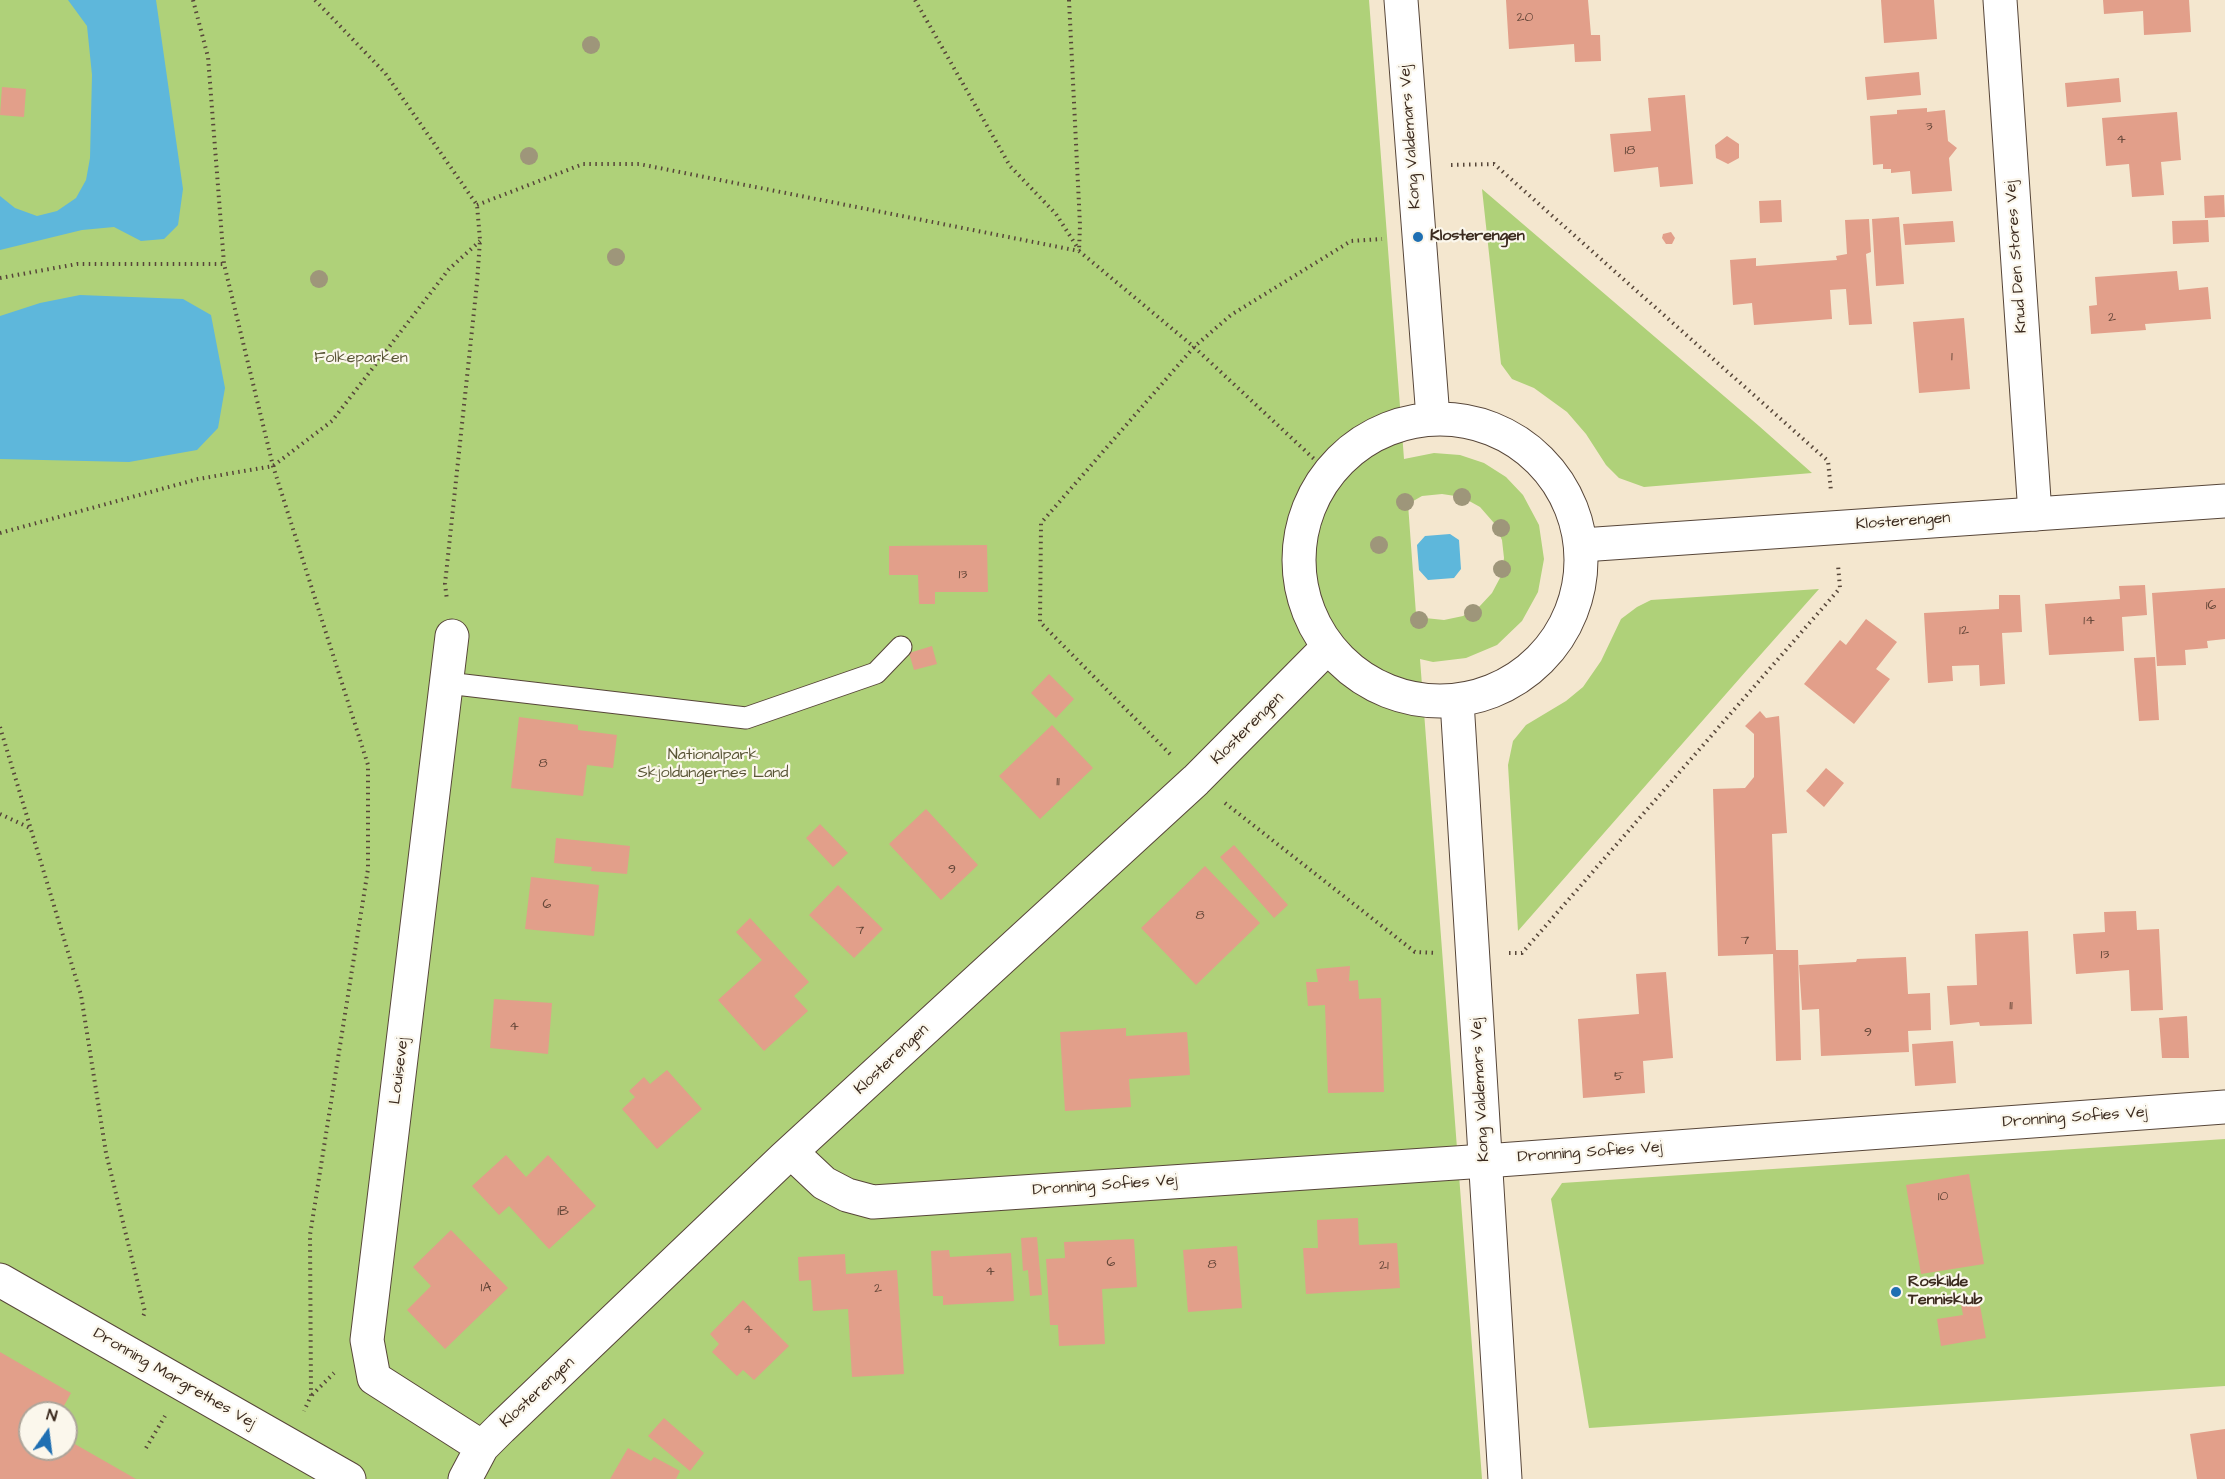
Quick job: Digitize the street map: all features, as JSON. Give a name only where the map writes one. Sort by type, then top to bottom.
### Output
[{"type":"street","name":"Kong Valdemars Vej","points":[[1401,0],[1433,418]]},
{"type":"street","name":"Knud Den Stores Vej","points":[[2000,0],[2035,514]]},
{"type":"street","points":[[1433,418],[1476,423],[1515,439],[1548,467],[1571,503],[1582,545],[1580,589],[1564,631],[1537,665],[1499,689],[1457,701],[1420,700],[1385,691],[1353,673],[1328,647],[1306,605],[1298,560],[1306,513],[1328,472],[1358,444],[1394,426],[1433,418]]},
{"type":"street","name":"Klosterengen","points":[[1582,545],[2225,501]]},
{"type":"street","name":"Louisevej","points":[[452,636],[367,1340],[374,1378],[482,1447]]},
{"type":"street","name":"Klosterengen","points":[[465,1479],[482,1447],[791,1152],[1196,780],[1328,647]]},
{"type":"street","name":"Kong Valdemars Vej","points":[[1457,701],[1505,1479]]},
{"type":"street","name":"Dronning Sofies Vej","points":[[791,1152],[824,1183],[847,1195],[873,1202],[1485,1161],[2225,1107]]},
{"type":"street","name":"Dronning Margrethes Vej","points":[[0,1280],[346,1478]]},
{"type":"lane","points":[[447,683],[746,718],[876,673],[902,646]]},
{"type":"path","points":[[193,0],[208,57],[224,264],[273,466],[368,765],[368,869],[310,1235],[311,1396],[287,1443]]},
{"type":"path","points":[[315,0],[385,73],[477,205],[480,240],[445,584],[452,636]]},
{"type":"path","points":[[915,0],[1010,166],[1056,214],[1079,251],[1194,347],[1328,472]]},
{"type":"path","points":[[1069,0],[1080,225],[1079,251]]},
{"type":"path","points":[[477,205],[583,164],[639,164],[1079,251]]},
{"type":"path","points":[[1418,237],[1351,241],[1231,315],[1194,347],[1041,523],[1040,622],[1196,780],[1415,952],[1522,953]]},
{"type":"path","points":[[0,533],[198,479],[273,466],[332,421],[449,269],[480,240]]},
{"type":"path","points":[[0,278],[77,264],[224,264]]},
{"type":"path","points":[[0,727],[81,995],[106,1153],[145,1312],[124,1351]]},
{"type":"path","points":[[0,814],[31,828]]},
{"type":"path","points":[[146,1448],[163,1419]]},
{"type":"green space","name":"Nationalpark Skjoldungernes Land","points":[[0,0],[1369,0],[1404,459],[1434,453],[1460,455],[1484,463],[1506,477],[1523,495],[1539,525],[1544,559],[1538,592],[1522,621],[1497,645],[1466,658],[1433,662],[1420,659],[1482,1479],[0,1479]],"holes":[[[1442,494],[1462,497],[1480,507],[1494,523],[1502,540],[1504,558],[1501,576],[1492,593],[1479,607],[1463,616],[1444,620],[1425,618],[1416,614],[1408,504],[1422,496]]]},
{"type":"green space","points":[[1482,189],[1812,473],[1644,487],[1619,478],[1606,465],[1586,434],[1567,412],[1534,388],[1512,379],[1501,364]]},
{"type":"green space","points":[[1819,589],[1518,931],[1508,765],[1513,741],[1526,725],[1566,701],[1583,687],[1601,661],[1621,619],[1651,600]]},
{"type":"green space","name":"Roskilde Tennisklub","points":[[2225,1139],[2225,1386],[1589,1428],[1551,1199],[1562,1183]]},
{"type":"water","points":[[68,0],[156,0],[183,189],[178,225],[164,239],[141,241],[114,227],[82,230],[0,250],[0,196],[15,208],[37,216],[57,211],[76,198],[86,180],[90,158],[92,75],[87,26]]},
{"type":"water","points":[[80,295],[183,299],[211,315],[225,388],[218,428],[197,450],[129,462],[0,459],[0,316],[40,303]]},
{"type":"water","points":[[1450,534],[1459,540],[1461,569],[1454,578],[1428,580],[1419,570],[1417,545],[1425,536]]},
{"type":"building","points":[[1506,0],[1588,0],[1591,35],[1600,35],[1601,61],[1575,62],[1574,44],[1509,49]]},
{"type":"building","points":[[1881,0],[1934,0],[1937,39],[1884,43]]},
{"type":"building","points":[[2103,0],[2189,0],[2191,32],[2144,35],[2143,11],[2104,14]]},
{"type":"building","points":[[1919,72],[1921,95],[1867,100],[1865,77]]},
{"type":"building","points":[[2119,78],[2121,102],[2067,107],[2065,83]]},
{"type":"building","points":[[2,87],[26,89],[24,117],[0,115]]},
{"type":"building","points":[[1685,95],[1693,184],[1660,187],[1658,167],[1614,172],[1610,134],[1651,131],[1648,98]]},
{"type":"building","points":[[1927,108],[1927,112],[1945,110],[1948,141],[1957,148],[1949,158],[1952,191],[1912,194],[1910,171],[1891,173],[1891,169],[1883,169],[1883,164],[1873,165],[1870,116],[1897,114],[1897,110]]},
{"type":"building","points":[[2177,112],[2181,160],[2161,162],[2164,195],[2132,197],[2129,164],[2106,166],[2102,118]]},
{"type":"building","points":[[1727,136],[1739,144],[1739,158],[1728,164],[1716,158],[1715,145]]},
{"type":"building","points":[[2224,195],[2225,217],[2205,218],[2204,196]]},
{"type":"building","points":[[1781,200],[1782,222],[1760,223],[1759,201]]},
{"type":"building","points":[[1899,217],[1904,284],[1876,286],[1872,219]]},
{"type":"building","points":[[1869,219],[1871,252],[1866,254],[1872,324],[1849,325],[1846,289],[1830,290],[1832,319],[1754,325],[1752,303],[1733,305],[1730,260],[1756,258],[1756,266],[1837,260],[1836,256],[1847,254],[1845,220]]},
{"type":"building","points":[[2208,220],[2209,242],[2173,244],[2172,221]]},
{"type":"building","points":[[1953,221],[1955,242],[1905,245],[1903,224]]},
{"type":"building","points":[[1671,232],[1675,238],[1672,244],[1666,244],[1662,238],[1663,234]]},
{"type":"building","points":[[2177,271],[2179,290],[2208,287],[2211,319],[2145,324],[2146,330],[2091,334],[2089,306],[2097,305],[2095,277]]},
{"type":"building","points":[[1964,318],[1970,389],[1919,393],[1913,322]]},
{"type":"building","points":[[987,545],[988,592],[935,592],[935,604],[919,604],[918,575],[889,575],[889,546]]},
{"type":"building","points":[[2145,585],[2147,615],[2122,617],[2124,651],[2049,655],[2045,604],[2120,599],[2119,586]]},
{"type":"building","points":[[2225,588],[2225,639],[2207,641],[2208,648],[2185,650],[2186,665],[2157,666],[2152,593]]},
{"type":"building","points":[[1999,595],[2020,595],[2022,632],[2002,633],[2005,684],[1980,686],[1979,665],[1952,666],[1953,681],[1928,683],[1924,613],[1999,609]]},
{"type":"building","points":[[1866,619],[1897,642],[1876,669],[1890,679],[1854,724],[1804,684],[1840,640],[1846,645]]},
{"type":"building","points":[[932,646],[937,664],[914,670],[909,653]]},
{"type":"building","points":[[2155,657],[2159,720],[2139,721],[2134,658]]},
{"type":"building","points":[[1049,674],[1074,699],[1056,718],[1031,693]]},
{"type":"building","points":[[1760,711],[1766,718],[1779,716],[1787,833],[1772,834],[1776,950],[1798,950],[1801,1060],[1776,1061],[1773,954],[1718,956],[1713,789],[1745,788],[1754,777],[1754,734],[1745,726]]},
{"type":"building","points":[[519,717],[578,725],[578,730],[617,735],[613,768],[587,765],[583,796],[511,788]]},
{"type":"building","points":[[1052,725],[1093,768],[1040,819],[999,776]]},
{"type":"building","points":[[1826,768],[1844,783],[1824,807],[1806,791]]},
{"type":"building","points":[[926,809],[978,865],[941,900],[889,844]]},
{"type":"building","points":[[820,824],[848,853],[833,867],[806,838]]},
{"type":"building","points":[[556,838],[630,846],[627,874],[591,871],[592,867],[554,863]]},
{"type":"building","points":[[1234,845],[1288,905],[1274,918],[1220,857]]},
{"type":"building","points":[[1205,866],[1260,923],[1196,985],[1141,928]]},
{"type":"building","points":[[531,877],[599,885],[594,936],[525,929]]},
{"type":"building","points":[[838,885],[883,929],[854,958],[809,915]]},
{"type":"building","points":[[2136,911],[2137,930],[2159,929],[2163,1010],[2131,1011],[2129,970],[2076,974],[2073,934],[2105,932],[2104,912]]},
{"type":"building","points":[[750,918],[809,982],[794,996],[808,1011],[764,1051],[718,1000],[762,960],[736,932]]},
{"type":"building","points":[[2028,931],[2032,1024],[1980,1026],[1979,1022],[1950,1025],[1947,986],[1977,985],[1975,934]]},
{"type":"building","points":[[1906,957],[1908,994],[1930,993],[1931,1030],[1908,1031],[1909,1052],[1821,1056],[1819,1009],[1802,1010],[1799,965]]},
{"type":"building","points":[[1350,966],[1349,981],[1358,980],[1359,999],[1381,998],[1384,1092],[1328,1093],[1325,1005],[1308,1006],[1306,982],[1318,982],[1316,969]]},
{"type":"building","points":[[1666,972],[1673,1058],[1643,1061],[1645,1093],[1583,1098],[1578,1019],[1639,1014],[1636,974]]},
{"type":"building","points":[[494,999],[552,1003],[548,1054],[490,1048]]},
{"type":"building","points":[[2187,1016],[2189,1058],[2162,1058],[2159,1018]]},
{"type":"building","points":[[1126,1028],[1126,1036],[1187,1032],[1190,1075],[1129,1079],[1131,1107],[1065,1111],[1060,1032]]},
{"type":"building","points":[[1953,1041],[1956,1083],[1915,1086],[1912,1044]]},
{"type":"building","points":[[667,1070],[702,1109],[657,1149],[622,1109],[635,1097],[629,1091],[644,1077],[650,1084]]},
{"type":"building","points":[[506,1155],[526,1177],[548,1155],[596,1206],[549,1249],[509,1206],[499,1215],[472,1186]]},
{"type":"building","points":[[1969,1174],[1984,1264],[1921,1274],[1906,1185]]},
{"type":"building","points":[[1358,1218],[1359,1245],[1397,1243],[1400,1288],[1306,1294],[1303,1248],[1318,1248],[1317,1220]]},
{"type":"building","points":[[451,1230],[508,1288],[445,1349],[407,1310],[431,1286],[413,1267]]},
{"type":"building","points":[[1037,1237],[1042,1295],[1030,1296],[1028,1270],[1023,1271],[1021,1238]]},
{"type":"building","points":[[1134,1239],[1137,1287],[1102,1289],[1105,1344],[1059,1346],[1058,1325],[1050,1325],[1046,1259],[1065,1258],[1064,1242]]},
{"type":"building","points":[[1237,1246],[1242,1308],[1188,1312],[1183,1250]]},
{"type":"building","points":[[949,1250],[950,1257],[1011,1253],[1014,1301],[943,1305],[943,1296],[933,1296],[931,1251]]},
{"type":"building","points":[[845,1254],[846,1274],[897,1270],[904,1374],[852,1377],[848,1309],[813,1311],[811,1280],[799,1281],[798,1257]]},
{"type":"building","points":[[743,1300],[789,1346],[754,1380],[743,1370],[737,1376],[712,1352],[719,1344],[710,1334]]},
{"type":"building","points":[[1979,1300],[1986,1338],[1941,1346],[1937,1319],[1963,1315],[1961,1304]]},
{"type":"building","points":[[0,1352],[71,1393],[67,1401],[18,1401],[18,1461],[78,1461],[78,1446],[136,1479],[0,1479]]},
{"type":"building","points":[[664,1418],[704,1453],[690,1471],[648,1436]]},
{"type":"building","points":[[2225,1429],[2225,1479],[2197,1479],[2190,1434]]},
{"type":"building","points":[[628,1448],[651,1461],[654,1457],[680,1471],[676,1479],[610,1479]]},
{"type":"place","name":"Klosterengen","points":[[1418,237]]},
{"type":"place","name":"Roskilde Tennisklub","points":[[1896,1292]]},
{"type":"park label","name":"Folkeparken","points":[[361,359]]}]
